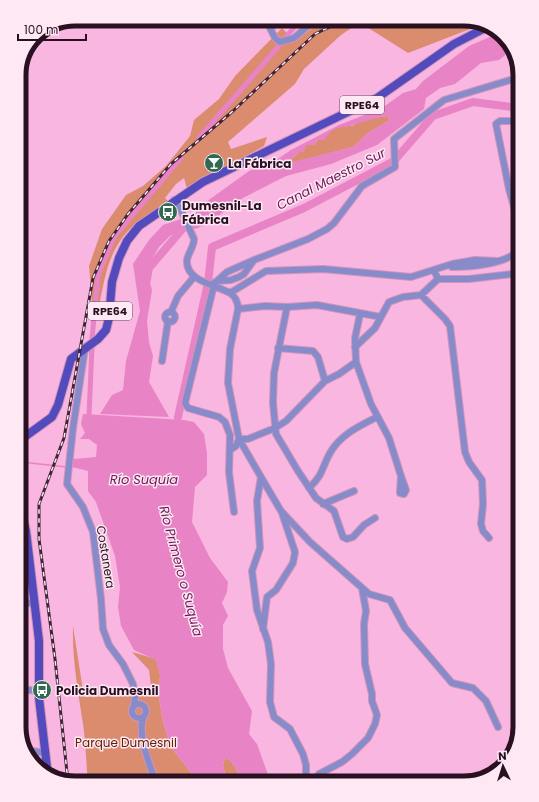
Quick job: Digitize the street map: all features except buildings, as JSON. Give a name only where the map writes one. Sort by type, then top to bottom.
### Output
[{"type":"main road","name":"RPE64","points":[[26,431],[46,422],[54,414],[60,401],[69,362],[74,355],[101,337],[107,326],[113,278],[119,258],[127,241],[139,226],[174,200],[226,170],[377,98],[454,44],[482,30]]},
{"type":"main road","points":[[26,553],[35,604],[39,646],[39,691],[47,767]]},
{"type":"street","points":[[273,26],[270,28],[275,38],[280,42],[288,41],[307,26]]},
{"type":"street","points":[[234,512],[229,472],[230,435],[225,422],[219,417],[188,408],[185,403],[214,283],[227,272],[308,239],[334,223],[362,186],[395,167],[394,140],[440,103],[453,97],[513,79]]},
{"type":"street","points":[[513,121],[500,121],[496,124],[513,204]]},
{"type":"street","points":[[174,200],[181,210],[194,237],[194,244],[187,262],[188,269],[194,277],[214,283],[230,293],[236,299],[238,309],[230,349],[228,376],[239,439],[281,511],[295,552],[295,559],[276,590],[267,597],[263,630]]},
{"type":"street","points":[[230,293],[260,274],[276,270],[323,269],[406,277],[415,276],[469,261],[496,261],[510,258],[513,256]]},
{"type":"street","points":[[214,283],[239,277],[244,274],[254,260]]},
{"type":"street","points":[[434,270],[438,279]]},
{"type":"street","points":[[355,347],[375,328],[389,302],[404,297],[421,295],[438,279],[469,279],[513,273]]},
{"type":"street","points":[[162,361],[168,322],[174,319],[175,316],[171,312],[178,296],[194,277]]},
{"type":"street","points":[[421,295],[450,326],[465,452],[469,462],[482,480],[483,504],[481,524],[483,531],[489,538]]},
{"type":"street","points":[[238,309],[270,305],[286,308],[317,306],[381,317]]},
{"type":"street","points":[[286,308],[274,373],[276,434],[288,456],[309,488],[323,504],[334,511],[344,537],[347,539],[353,537],[364,525],[375,518]]},
{"type":"street","points":[[360,314],[355,347],[356,362],[377,417],[389,438],[401,476]]},
{"type":"street","name":"Costanera","points":[[85,348],[73,428],[67,479],[68,487],[83,507],[93,532],[102,599],[103,625],[107,640],[133,684],[138,706]]},
{"type":"street","points":[[278,348],[313,351],[318,357],[325,381]]},
{"type":"street","points":[[239,439],[248,438],[275,428],[294,414],[325,381],[339,374],[356,362]]},
{"type":"street","points":[[309,488],[320,478],[330,452],[346,434],[377,417]]},
{"type":"street","points":[[230,450],[236,446],[239,439]]},
{"type":"street","points":[[261,477],[257,502],[260,548],[252,571],[257,610],[268,642],[272,664],[271,707],[277,720],[290,729],[303,754],[306,766],[306,776]]},
{"type":"street","points":[[323,504],[354,491]]},
{"type":"street","points":[[281,511],[310,542],[362,588],[373,596],[385,597],[390,600],[405,628],[452,683],[473,688],[486,701],[498,727]]},
{"type":"street","points":[[318,776],[342,762],[352,754],[368,738],[376,724],[377,715],[372,701],[372,694],[365,664],[364,624],[366,611],[362,588]]},
{"type":"street","points":[[26,602],[35,604]]},
{"type":"street","points":[[26,689],[39,691]]},
{"type":"street","name":"Costanera","points":[[138,706],[145,708],[141,725]]},
{"type":"street","name":"Costanera","points":[[138,706],[132,713],[141,725],[146,753],[154,776]]},
{"type":"street","points":[[136,717],[144,716]]},
{"type":"street","points":[[33,751],[46,753]]},
{"type":"green space","points":[[315,26],[354,26],[341,35],[304,69],[295,84],[228,142],[231,149],[267,137],[264,146],[187,189],[184,178],[176,184],[165,198],[168,201],[136,223],[124,235],[109,264],[103,284],[99,306],[92,305],[89,266],[102,229],[126,195],[143,186],[166,166],[190,136],[194,120],[219,99],[235,76],[282,28],[295,41]]},
{"type":"green space","points":[[365,26],[475,27],[408,53]]},
{"type":"green space","points":[[387,116],[390,120],[368,133],[353,147],[287,164],[306,145],[315,145],[317,140],[339,126],[352,126],[363,120]]},
{"type":"green space","name":"Parque Dumesnil","points":[[73,626],[84,697],[152,695],[149,670],[132,652],[156,659],[160,675],[159,698],[163,722],[171,747],[194,776],[87,776],[84,731],[74,663]]},
{"type":"green space","points":[[225,758],[231,761],[238,776],[225,776],[223,765]]},
{"type":"water","points":[[493,36],[499,40],[508,53],[499,60],[481,63],[455,84],[440,88],[426,98],[424,109],[377,145],[331,164],[286,176],[243,198],[198,228],[171,235],[159,247],[146,269],[152,290],[147,321],[149,342],[153,356],[149,382],[169,417],[100,414],[112,395],[123,390],[126,361],[140,311],[133,264],[149,240],[163,225],[193,215],[210,199],[249,171],[276,160],[291,150],[339,125],[382,108],[403,93],[416,89],[423,81],[469,46]],"holes":[[[387,116],[390,120],[368,133],[353,147],[288,163],[299,152],[304,152],[306,145],[315,145],[317,140],[325,140],[334,129]]]},
{"type":"water","name":"Río Suquía","points":[[83,414],[184,420],[194,422],[204,434],[207,453],[207,475],[195,487],[192,522],[210,558],[228,582],[227,592],[222,603],[228,616],[223,625],[223,649],[228,668],[252,711],[249,734],[257,744],[268,776],[238,776],[231,761],[225,758],[223,765],[225,776],[194,776],[171,747],[163,722],[159,698],[160,675],[156,660],[134,650],[121,626],[118,607],[120,587],[115,556],[96,502],[88,491],[88,471],[72,467],[74,459],[96,457],[97,445],[89,439],[80,439],[85,433],[81,424]]},
{"type":"waterway","points":[[286,37],[295,26]]},
{"type":"waterway","points":[[199,138],[278,47]]},
{"type":"waterway","name":"Canal Maestro Sur","points":[[178,417],[208,283],[212,247],[304,208],[394,161],[433,116],[473,102],[513,107]]},
{"type":"waterway","points":[[92,339],[98,275],[114,237],[181,158]]},
{"type":"waterway","name":"Río Primero o Suquía","points":[[146,284],[149,268],[185,226]]},
{"type":"waterway","points":[[89,415],[92,347]]},
{"type":"waterway","points":[[71,467],[74,459]]},
{"type":"waterway","points":[[26,463],[67,467]]},
{"type":"railway","points":[[67,775],[55,659],[39,539],[39,504],[64,438],[93,278],[109,241],[128,214],[171,164],[233,111],[315,34],[332,26]]},
{"type":"place","name":"La Fábrica","points":[[214,163]]},
{"type":"place","name":"Dumesnil-La Fábrica","points":[[168,212]]},
{"type":"place","name":"Policia Dumesnil","points":[[42,690]]}]
